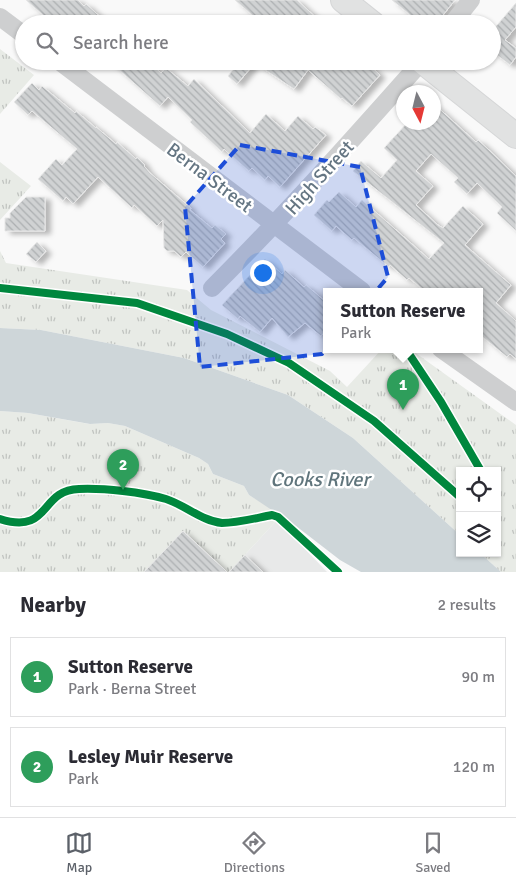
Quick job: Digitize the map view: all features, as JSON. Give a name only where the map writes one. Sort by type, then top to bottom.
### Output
[{"type":"main road","points":[[343,0],[362,15]]},
{"type":"main road","points":[[433,70],[516,136]]},
{"type":"street","points":[[459,15],[471,0]]},
{"type":"street","points":[[0,17],[15,28]]},
{"type":"street","name":"Berna Street","points":[[71,70],[358,288]]},
{"type":"street","name":"High Street","points":[[212,288],[274,225],[414,70]]},
{"type":"street","points":[[446,353],[516,402]]},
{"type":"highlighted area","points":[[240,145],[360,167],[388,277],[322,354],[200,367],[185,207]]},
{"type":"shaded area","points":[[277,520],[327,572],[229,572]]},
{"type":"green space","points":[[0,49],[15,60],[15,70],[27,70],[34,75],[0,114]]},
{"type":"green space","points":[[0,162],[31,186],[0,220]]},
{"type":"green space","points":[[0,251],[6,263],[187,290],[211,310],[330,371],[347,387],[378,353],[416,353],[516,425],[516,572],[501,572],[484,557],[501,557],[501,467],[456,467],[456,531],[353,438],[288,395],[184,358],[41,330],[0,328]]},
{"type":"green space","points":[[0,411],[28,413],[89,424],[108,423],[125,426],[199,458],[208,464],[213,474],[244,486],[249,495],[275,511],[277,520],[229,572],[183,531],[144,572],[0,572]]},
{"type":"water","name":"Cooks River","points":[[0,328],[41,330],[184,358],[288,395],[353,438],[456,531],[456,557],[484,557],[501,572],[361,572],[340,560],[296,526],[249,495],[244,486],[213,474],[208,464],[199,458],[125,426],[108,423],[90,424],[28,413],[0,411]]},
{"type":"building","points":[[26,0],[78,0],[84,6],[86,4],[98,15],[43,15]]},
{"type":"building","points":[[235,0],[297,0],[313,15],[252,15]]},
{"type":"building","points":[[392,0],[455,0],[443,15],[410,15]]},
{"type":"building","points":[[516,3],[516,27],[505,40],[516,48],[516,57],[510,65],[501,58],[501,20]]},
{"type":"building","points":[[119,70],[158,70],[161,73],[164,70],[168,70],[188,86],[194,79],[250,133],[266,114],[285,131],[298,116],[313,129],[315,127],[326,135],[280,187],[268,176],[265,180],[252,168],[249,171],[224,149],[222,152],[190,122],[192,120],[168,97],[160,106]]},
{"type":"building","points":[[233,70],[249,70],[237,84],[228,76]]},
{"type":"building","points":[[266,70],[308,70],[294,89]]},
{"type":"building","points":[[308,70],[375,70],[380,75],[352,106],[341,99]]},
{"type":"building","points":[[32,83],[39,90],[42,86],[116,144],[117,142],[136,159],[137,157],[150,173],[191,208],[190,210],[212,228],[215,225],[226,234],[221,239],[225,243],[203,267],[186,252],[181,257],[174,251],[167,251],[164,248],[163,220],[157,226],[134,205],[132,208],[98,177],[73,204],[66,197],[63,201],[38,179],[56,159],[62,165],[77,149],[32,111],[28,115],[14,102]]},
{"type":"building","points":[[441,110],[476,142],[478,140],[516,176],[516,231],[497,213],[502,207],[477,183],[467,194],[454,182],[458,178],[431,154],[416,171],[433,186],[416,205],[438,225],[443,228],[463,206],[483,224],[465,245],[511,285],[496,303],[516,321],[516,359],[510,354],[507,357],[483,337],[483,288],[421,288],[409,278],[407,280],[390,265],[389,267],[354,238],[352,240],[336,226],[332,231],[314,215],[327,200],[329,202],[339,192],[356,207],[362,200],[429,259],[444,243],[353,171],[361,161],[381,178],[397,160],[384,148],[401,130],[441,130]]},
{"type":"building","points":[[26,197],[45,197],[45,231],[5,231],[5,218],[10,218],[10,213]]},
{"type":"building","points":[[37,242],[46,251],[36,262],[26,254]]},
{"type":"building","points":[[265,259],[282,274],[285,270],[304,287],[306,285],[323,300],[323,334],[321,336],[305,323],[288,337],[272,318],[260,332],[240,316],[238,319],[222,305]]},
{"type":"building","points":[[183,531],[213,559],[227,572],[144,572]]},
{"type":"building","points":[[245,555],[263,572],[229,572]]},
{"type":"cycle path","points":[[0,288],[137,303],[227,334],[289,363],[374,421],[456,493]]},
{"type":"cycle path","points":[[408,353],[441,402],[479,467]]},
{"type":"cycle path","points":[[0,519],[16,522],[28,521],[37,517],[57,496],[66,491],[89,489],[135,492],[166,499],[215,522],[241,521],[272,515],[278,517],[338,572]]},
{"type":"place","name":"Sutton Reserve","points":[[403,410]]},
{"type":"place","name":"Lesley Muir Reserve","points":[[123,490]]}]
